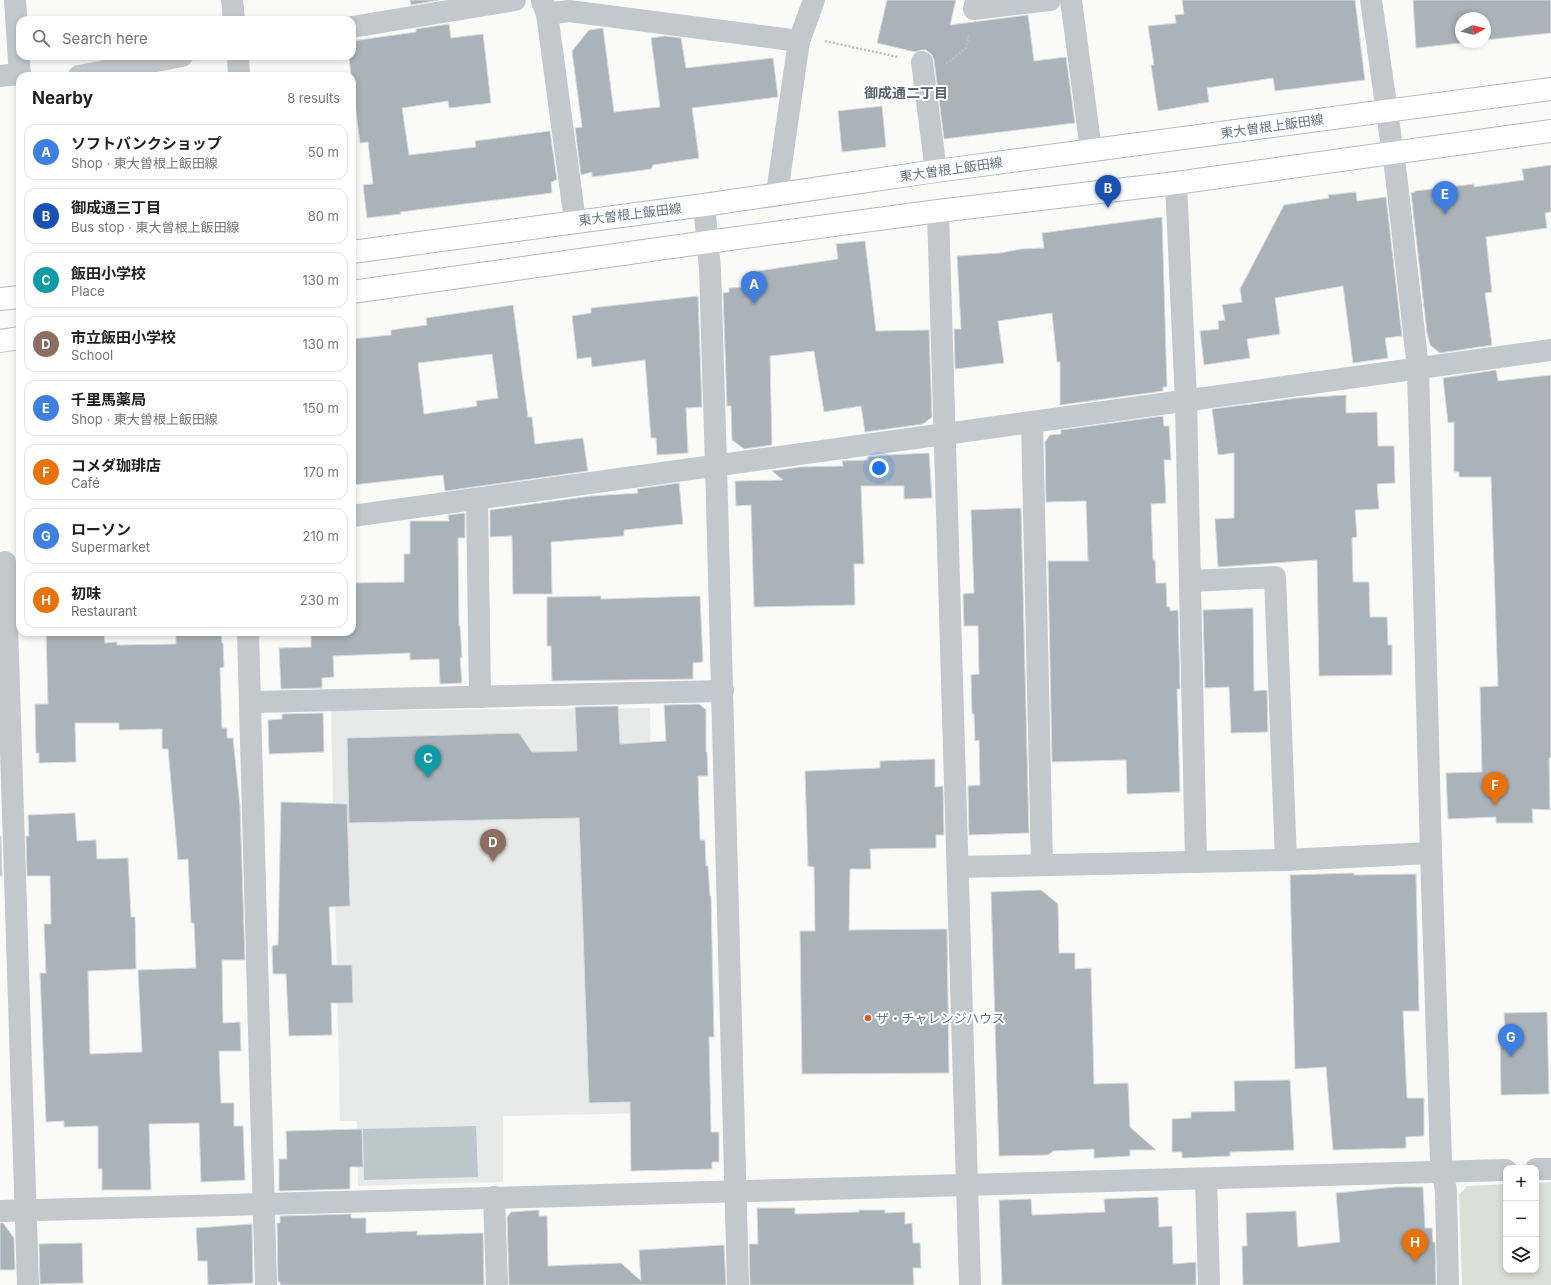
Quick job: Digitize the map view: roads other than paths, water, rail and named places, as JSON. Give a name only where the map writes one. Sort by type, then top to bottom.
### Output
[{"type":"street","points":[[13,75],[15,0]]},
{"type":"street","points":[[232,0],[234,16]]},
{"type":"street","points":[[356,26],[516,0]]},
{"type":"street","points":[[777,193],[799,41],[814,0]]},
{"type":"street","points":[[976,0],[974,9],[1050,0]]},
{"type":"street","points":[[1071,0],[1091,150]]},
{"type":"street","points":[[1371,0],[1393,153],[1418,368],[1430,853],[1442,1172],[1446,1192],[1448,1285]]},
{"type":"street","points":[[575,221],[544,7],[799,41]]},
{"type":"street","points":[[100,72],[162,60]]},
{"type":"street","points":[[238,60],[239,72]]},
{"type":"street","points":[[922,62],[936,171]]},
{"type":"street","name":"東大曽根上飯田線","points":[[356,251],[575,221],[704,205],[777,193],[936,171],[1551,89]]},
{"type":"street","points":[[356,291],[938,211],[1176,183],[1551,131]]},
{"type":"street","points":[[1176,183],[1186,401],[1196,862]]},
{"type":"street","points":[[704,205],[708,242],[716,465],[738,1285]]},
{"type":"street","points":[[938,211],[970,1285]]},
{"type":"street","points":[[0,299],[16,297]]},
{"type":"street","points":[[0,341],[16,339]]},
{"type":"street","points":[[356,515],[1551,350]]},
{"type":"street","points":[[1032,422],[1042,866]]},
{"type":"street","points":[[477,499],[480,697]]},
{"type":"street","points":[[8,562],[8,923],[26,1210],[28,1285]]},
{"type":"street","points":[[1190,581],[1275,577],[1286,860]]},
{"type":"street","points":[[248,636],[266,1285]]},
{"type":"street","points":[[250,702],[723,691]]},
{"type":"street","points":[[958,867],[1286,860],[1430,853]]},
{"type":"street","points":[[1539,1169],[1551,1169]]},
{"type":"street","points":[[0,1211],[1503,1170]]},
{"type":"street","points":[[1206,1179],[1209,1285]]},
{"type":"street","points":[[494,1197],[497,1285]]},
{"type":"place","name":"御成通三丁目","points":[[1108,208]]},
{"type":"place","name":"千里馬薬局","points":[[1445,214]]},
{"type":"place","name":"ソフトバンクショップ","points":[[754,304]]},
{"type":"place","name":"飯田小学校","points":[[428,778]]},
{"type":"place","name":"コメダ珈琲店","points":[[1495,805]]},
{"type":"place","name":"市立飯田小学校","points":[[493,862]]},
{"type":"place","name":"ザ・チャレンジハウス","points":[[868,1018]]},
{"type":"place","name":"ローソン","points":[[1511,1057]]},
{"type":"place","name":"初味","points":[[1415,1262]]},
{"type":"district","name":"御成通二丁目","points":[[906,93]]}]
